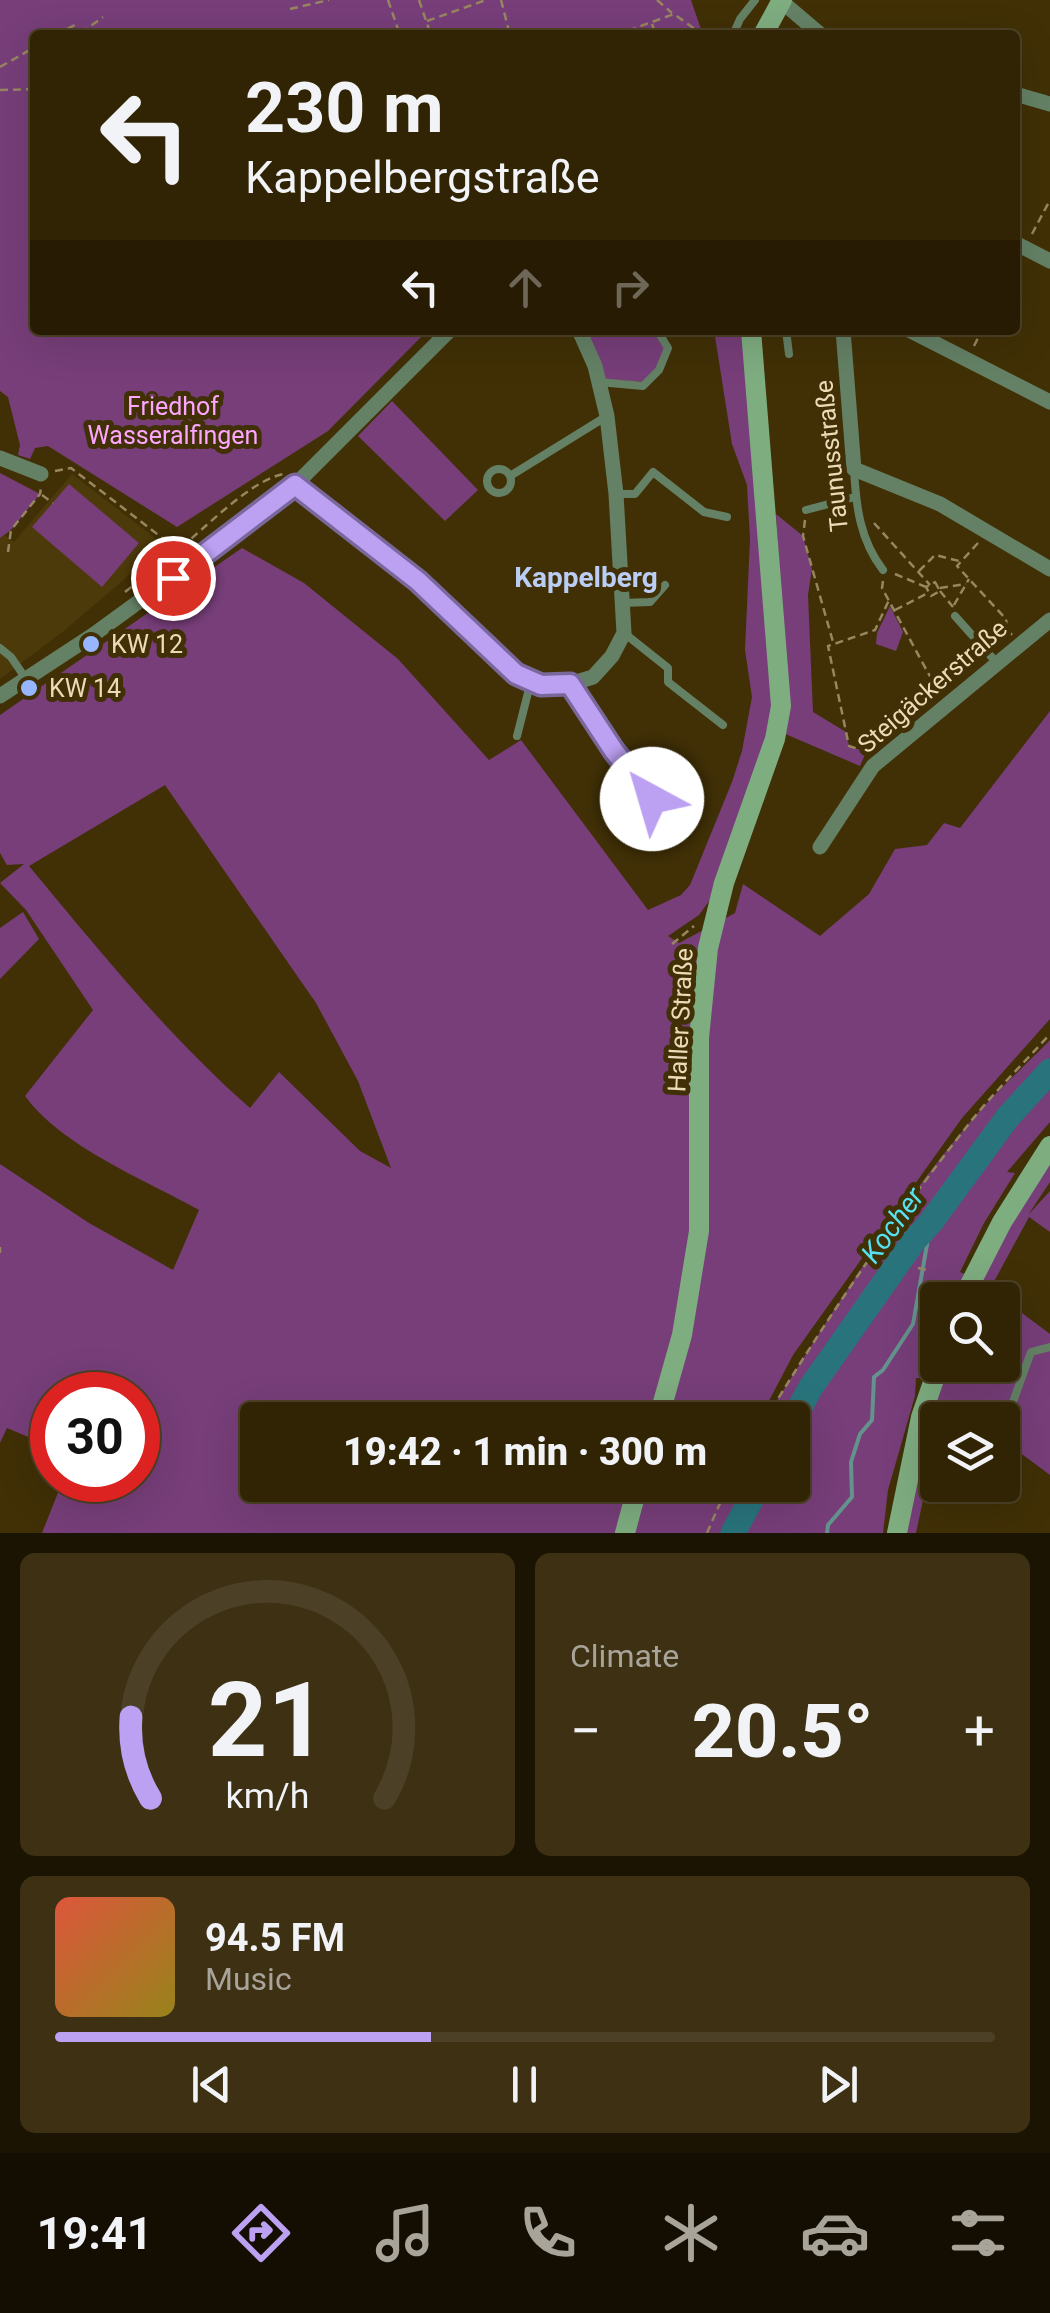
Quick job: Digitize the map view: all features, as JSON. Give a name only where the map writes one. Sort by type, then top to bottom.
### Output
[{"type":"main road","points":[[766,30],[782,0]]},
{"type":"main road","name":"Haller Straße","points":[[663,1402],[682,1335],[699,1231],[699,1038],[708,948],[724,883],[775,739],[781,706],[751,335]]},
{"type":"main road","points":[[971,1282],[1002,1222],[1050,1146]]},
{"type":"main road","points":[[897,1533],[920,1417],[932,1382]]},
{"type":"main road","points":[[625,1533],[633,1502]]},
{"type":"street","points":[[782,0],[815,30]]},
{"type":"street","points":[[1020,95],[1050,104]]},
{"type":"street","points":[[1020,246],[1050,261]]},
{"type":"street","points":[[0,696],[173,578],[295,485],[445,335]]},
{"type":"street","points":[[295,485],[418,581],[516,674],[541,685],[570,684],[592,677],[612,656],[624,633],[607,416],[581,335]]},
{"type":"street","name":"Taunusstraße","points":[[843,335],[854,469]]},
{"type":"street","points":[[919,335],[1050,402]]},
{"type":"street","points":[[0,458],[42,474]]},
{"type":"street","points":[[854,469],[940,504],[1050,569]]},
{"type":"street","name":"Steigäckerstraße","points":[[820,846],[874,766],[1050,620]]},
{"type":"street","points":[[570,684],[614,751],[652,799]]},
{"type":"lane","points":[[736,30],[756,0]]},
{"type":"lane","points":[[599,382],[643,386],[659,370],[668,348],[660,335]]},
{"type":"lane","points":[[786,335],[788,354]]},
{"type":"lane","points":[[510,476],[607,416]]},
{"type":"lane","name":"Taunusstraße","points":[[854,469],[858,515],[869,552],[883,570]]},
{"type":"lane","points":[[616,494],[635,494],[653,472],[704,512],[727,517]]},
{"type":"lane","points":[[806,510],[855,497]]},
{"type":"lane","points":[[622,603],[650,602],[665,585]]},
{"type":"lane","points":[[954,612],[997,662]]},
{"type":"lane","points":[[624,633],[668,668],[668,682],[723,725]]},
{"type":"lane","points":[[0,648],[26,679]]},
{"type":"lane","points":[[517,736],[532,681]]},
{"type":"lane","points":[[1012,1402],[1031,1352],[1050,1348]]},
{"type":"path","points":[[290,10],[329,0]]},
{"type":"path","points":[[388,0],[398,30]]},
{"type":"path","points":[[420,0],[430,30]]},
{"type":"path","points":[[427,21],[486,0]]},
{"type":"path","points":[[501,0],[509,30]]},
{"type":"path","points":[[656,0],[695,30]]},
{"type":"path","points":[[632,30],[674,14]]},
{"type":"path","points":[[87,30],[103,18]]},
{"type":"path","points":[[652,24],[654,30]]},
{"type":"path","points":[[0,68],[30,50]]},
{"type":"path","points":[[0,90],[30,88]]},
{"type":"path","points":[[1020,246],[1050,200]]},
{"type":"path","points":[[967,360],[980,335]]},
{"type":"path","points":[[42,474],[71,468],[178,550],[274,476],[283,474],[295,485]]},
{"type":"path","points":[[8,552],[11,530],[40,494],[53,503]]},
{"type":"path","points":[[806,510],[803,536],[834,644]]},
{"type":"path","points":[[858,515],[865,514],[918,572],[931,596],[968,582]]},
{"type":"path","points":[[989,530],[957,566],[1006,620],[1020,643]]},
{"type":"path","points":[[918,572],[934,556],[960,561]]},
{"type":"path","points":[[946,705],[882,588],[883,570],[928,586],[936,582],[954,612]]},
{"type":"path","points":[[954,612],[968,582]]},
{"type":"path","points":[[895,610],[929,592]]},
{"type":"path","points":[[883,758],[849,746],[828,646],[875,630],[889,600]]},
{"type":"path","points":[[777,1402],[860,1272],[970,1122],[1050,1034]]},
{"type":"path","points":[[918,1268],[927,1270]]},
{"type":"path","points":[[707,1533],[721,1502]]},
{"type":"shaded area","points":[[72,474],[164,545],[65,630],[0,679],[0,538],[3,534],[14,542]]},
{"type":"green space","name":"Friedhof Wasseralfingen","points":[[0,0],[691,0],[701,30],[30,30],[30,335],[423,335],[328,431],[177,527],[48,446],[35,448],[30,459],[18,455],[20,445],[8,397],[0,391]]},
{"type":"green space","points":[[593,335],[656,335],[664,348],[656,368],[643,382],[602,379],[587,339]]},
{"type":"green space","points":[[715,335],[744,335],[772,668],[772,734],[717,890],[699,915],[668,936],[679,943],[735,913],[743,884],[820,936],[869,894],[895,849],[927,845],[944,823],[960,828],[1050,711],[1050,1019],[962,1118],[793,1355],[768,1402],[240,1402],[240,1502],[810,1502],[810,1402],[776,1402],[914,1192],[979,1111],[1050,1040],[1050,1122],[1007,1172],[1015,1173],[960,1272],[965,1274],[962,1282],[920,1282],[920,1378],[916,1378],[915,1396],[888,1490],[883,1533],[42,1533],[54,1502],[160,1502],[160,1372],[30,1372],[30,1438],[7,1428],[0,1443],[0,1164],[89,1223],[173,1270],[199,1210],[82,1146],[60,1131],[25,1096],[93,1010],[26,910],[0,883],[24,864],[7,865],[0,853],[0,715],[242,548],[304,583],[398,659],[489,760],[521,740],[648,910],[681,895],[690,885],[742,751],[752,697],[745,650],[750,539],[747,485],[732,444]],"holes":[[[165,785],[316,1003],[358,1081],[391,1168],[360,1151],[279,1072],[250,1108],[162,1021],[29,866]]]},
{"type":"green space","points":[[392,401],[478,490],[445,521],[358,436]]},
{"type":"green space","points":[[0,473],[40,494],[0,538]]},
{"type":"green space","points":[[69,484],[139,543],[102,587],[32,527]]},
{"type":"green space","points":[[776,514],[803,536],[812,569],[808,595],[813,712],[846,732],[849,746],[866,752],[860,766],[783,733],[788,698]]},
{"type":"green space","points":[[890,606],[903,632],[896,651],[876,644]]},
{"type":"green space","points":[[23,912],[39,939],[0,979],[0,928]]},
{"type":"green space","points":[[1050,1164],[1050,1182],[1028,1215],[1050,1191],[1050,1232],[1029,1217],[994,1282],[981,1282],[1019,1210]]},
{"type":"green space","points":[[1020,1312],[1050,1334],[1050,1475],[1020,1453],[1020,1402],[935,1402],[941,1382],[1020,1382]]},
{"type":"green space","points":[[920,1454],[923,1502],[916,1533],[905,1533]]},
{"type":"waterway","name":"Kocher","points":[[803,1402],[913,1242],[1008,1117],[1050,1071]]},
{"type":"waterway","points":[[827,1533],[828,1525],[852,1497],[851,1462],[860,1434],[872,1420],[874,1377],[883,1370],[913,1324],[931,1222]]},
{"type":"waterway","name":"Kocher","points":[[733,1533],[750,1502]]},
{"type":"place","name":"KW 12","points":[[91,644]]},
{"type":"place","name":"KW 14","points":[[29,688]]},
{"type":"district","name":"Kappelberg","points":[[586,577]]},
{"type":"route","points":[[173,578],[295,485],[418,581],[516,674],[541,685],[570,684],[596,726],[652,799]]}]
